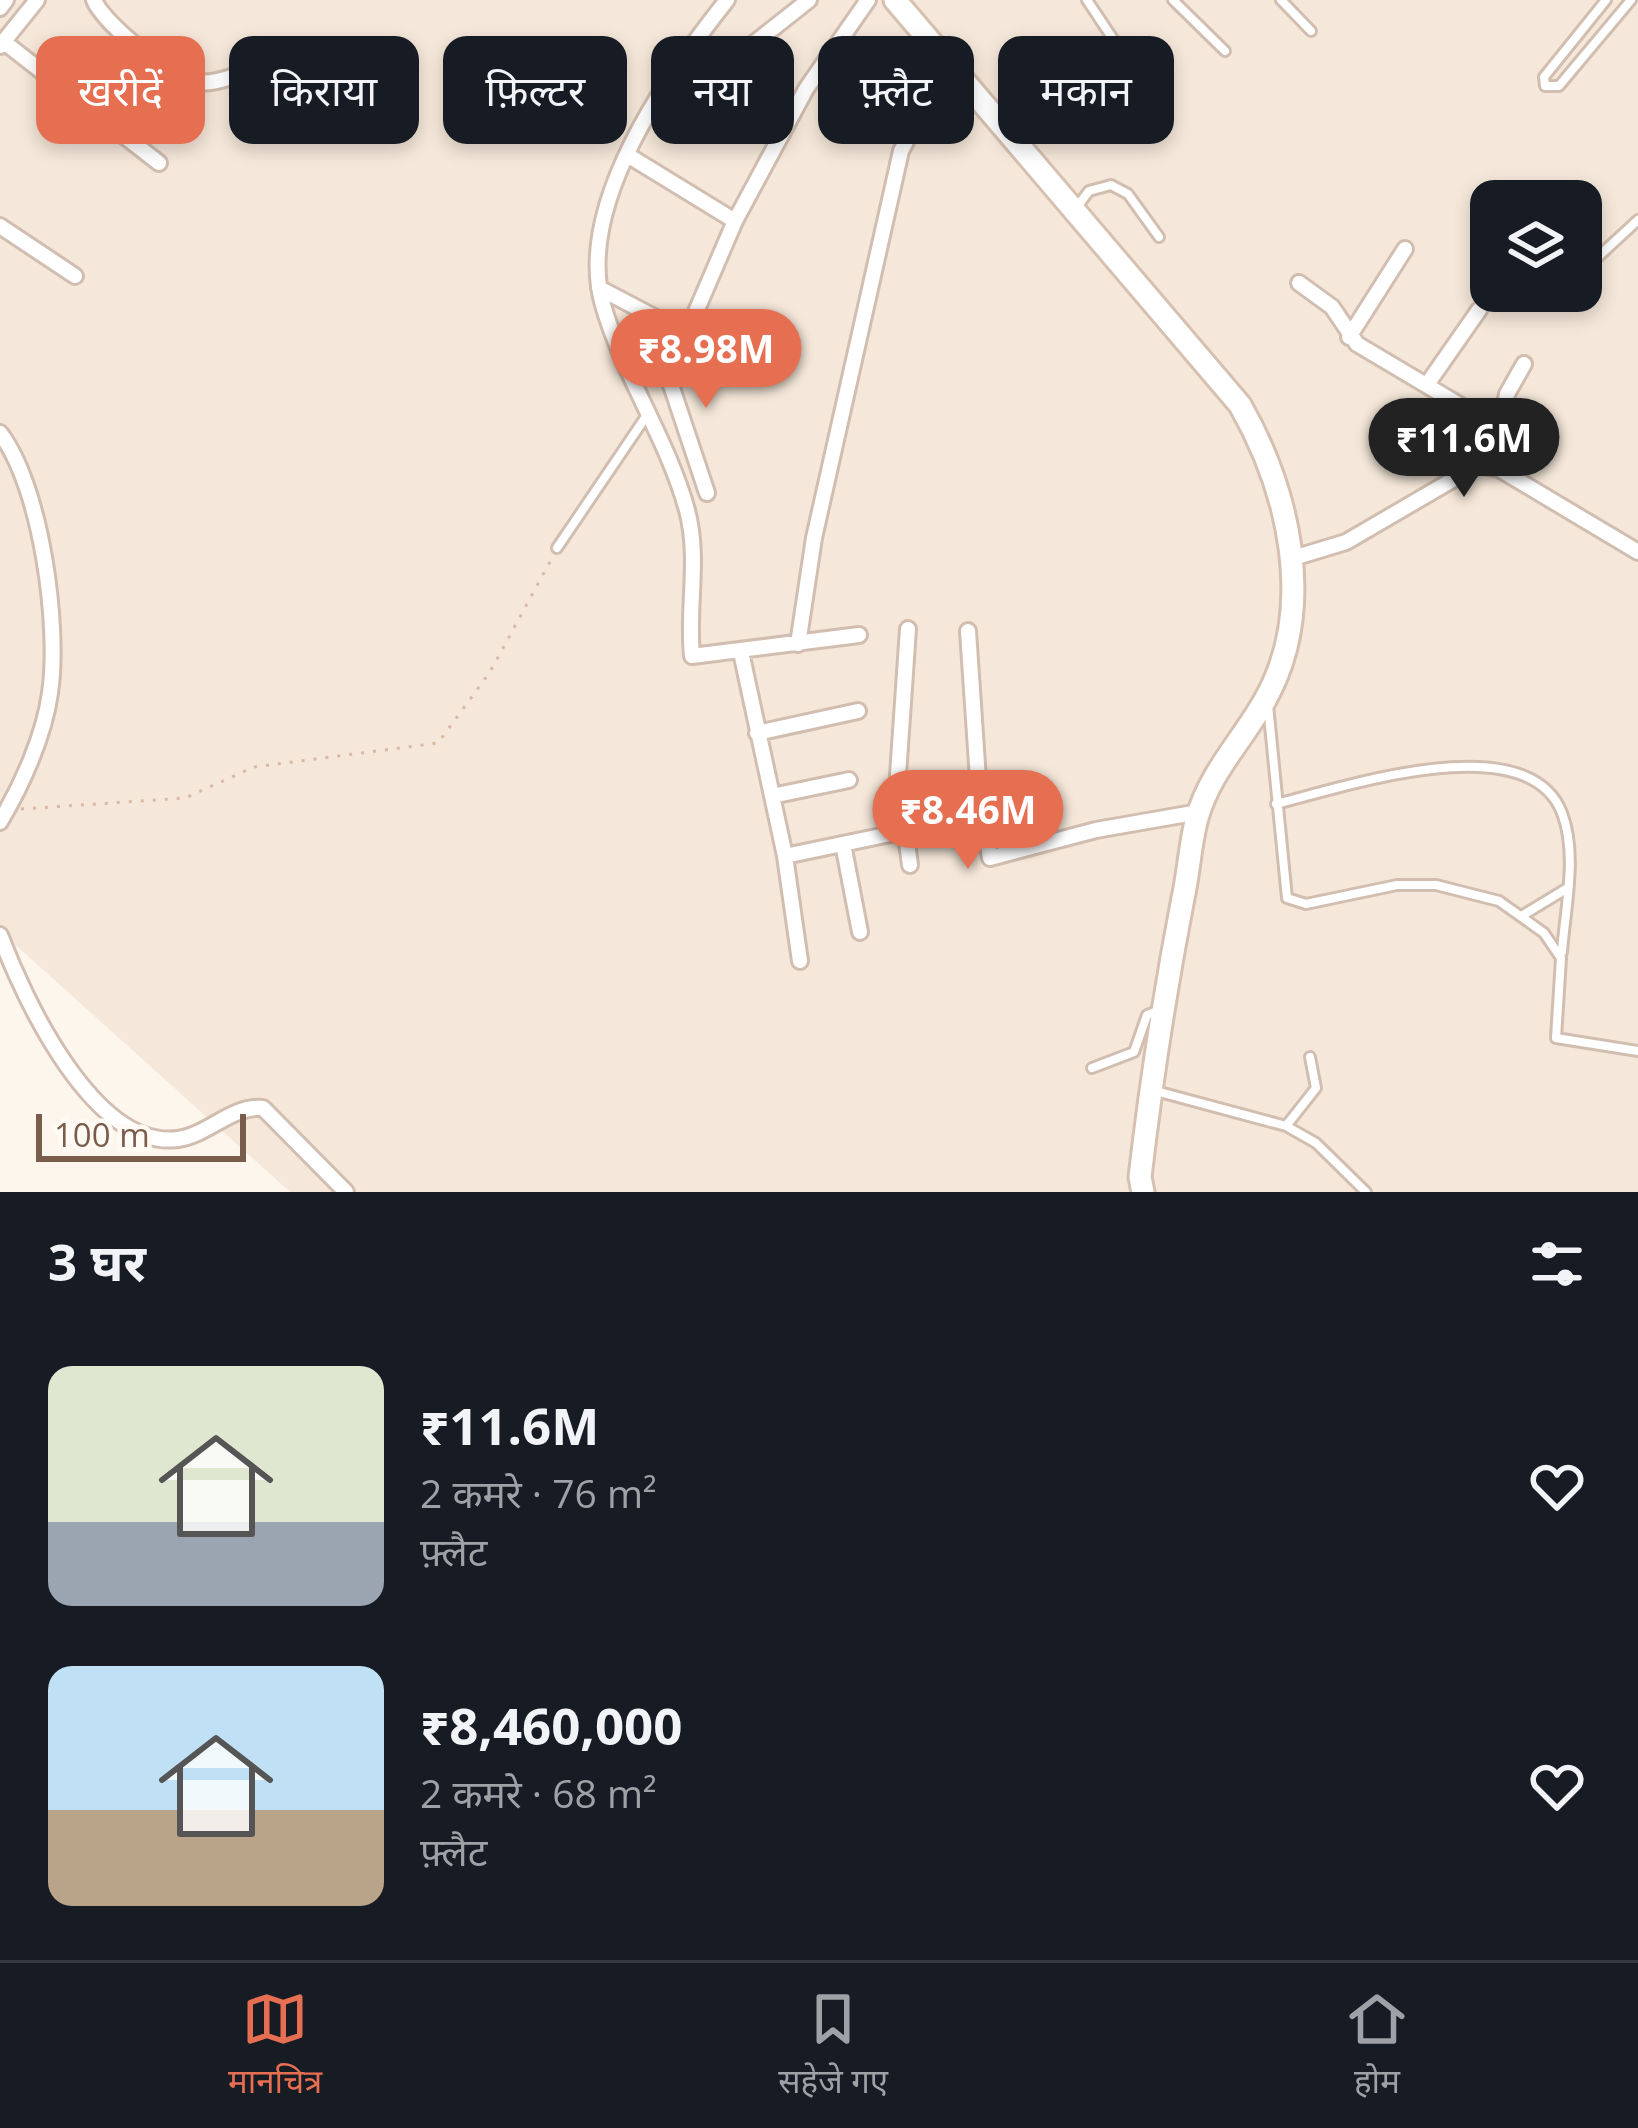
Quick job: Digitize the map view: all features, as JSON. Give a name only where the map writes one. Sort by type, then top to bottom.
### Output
[{"type":"street","points":[[0,8],[6,0]]},
{"type":"street","points":[[37,0],[2,44],[159,163]]},
{"type":"street","points":[[94,0],[105,21],[183,76],[212,82],[229,77]]},
{"type":"street","points":[[728,0],[685,53],[601,217],[599,288],[675,473],[692,539],[692,656],[860,635]]},
{"type":"street","points":[[763,36],[809,0]]},
{"type":"street","points":[[599,288],[679,330],[692,325],[735,221],[806,89],[868,0]]},
{"type":"street","points":[[895,0],[926,36]]},
{"type":"street","points":[[974,91],[1240,405],[1264,446],[1285,507],[1289,632],[1267,698],[1215,772],[1199,812],[1160,1010],[1140,1177],[1143,1192]]},
{"type":"street","points":[[798,644],[814,538],[905,144]]},
{"type":"street","points":[[629,156],[735,221]]},
{"type":"street","points":[[0,226],[75,276]]},
{"type":"street","points":[[1349,337],[1405,249]]},
{"type":"street","points":[[1299,283],[1332,307],[1349,337],[1500,429]]},
{"type":"street","points":[[1428,383],[1478,312]]},
{"type":"street","points":[[679,330],[668,376],[706,493]]},
{"type":"street","points":[[1489,465],[1503,438],[1500,429],[1508,394],[1524,364]]},
{"type":"street","points":[[640,390],[668,376]]},
{"type":"street","points":[[0,433],[13,450],[32,504],[52,651],[50,694],[4,816]]},
{"type":"street","points":[[1290,559],[1346,542],[1469,468],[1489,465],[1638,552]]},
{"type":"street","points":[[908,629],[898,775],[910,865]]},
{"type":"street","points":[[968,631],[982,814],[990,858],[1096,830],[1199,812]]},
{"type":"street","points":[[740,652],[784,856],[800,961]]},
{"type":"street","points":[[757,733],[858,712]]},
{"type":"street","points":[[772,796],[849,780]]},
{"type":"street","points":[[784,856],[982,814]]},
{"type":"street","points":[[842,844],[860,932]]},
{"type":"street","points":[[0,934],[22,992],[52,1046],[129,1131],[178,1139],[244,1110],[263,1108],[346,1192]]},
{"type":"lane","points":[[1087,0],[1111,36]]},
{"type":"lane","points":[[1174,0],[1226,50]]},
{"type":"lane","points":[[1281,0],[1311,32]]},
{"type":"lane","points":[[1606,0],[1544,76],[1545,86],[1559,86],[1631,0]]},
{"type":"lane","points":[[1075,209],[1089,190],[1112,185],[1128,194],[1159,237]]},
{"type":"lane","points":[[1602,253],[1638,220]]},
{"type":"lane","points":[[557,548],[650,412]]},
{"type":"lane","points":[[1267,698],[1282,887],[1295,904],[1397,885],[1436,884],[1469,890],[1523,915],[1561,958]]},
{"type":"lane","points":[[1276,804],[1424,770],[1465,766],[1514,772],[1551,794],[1562,812],[1566,889],[1556,1038],[1638,1051]]},
{"type":"lane","points":[[1523,915],[1566,889]]},
{"type":"lane","points":[[1092,1069],[1134,1052],[1147,1015],[1160,1010]]},
{"type":"lane","points":[[1286,1126],[1316,1088],[1310,1057]]},
{"type":"lane","points":[[1150,1090],[1286,1126],[1316,1143],[1366,1192]]},
{"type":"path","points":[[4,816],[185,798],[254,767],[438,743],[490,672],[557,548]]},
{"type":"shaded area","points":[[0,0],[1638,0],[1638,1192],[290,1192],[0,931]]}]
